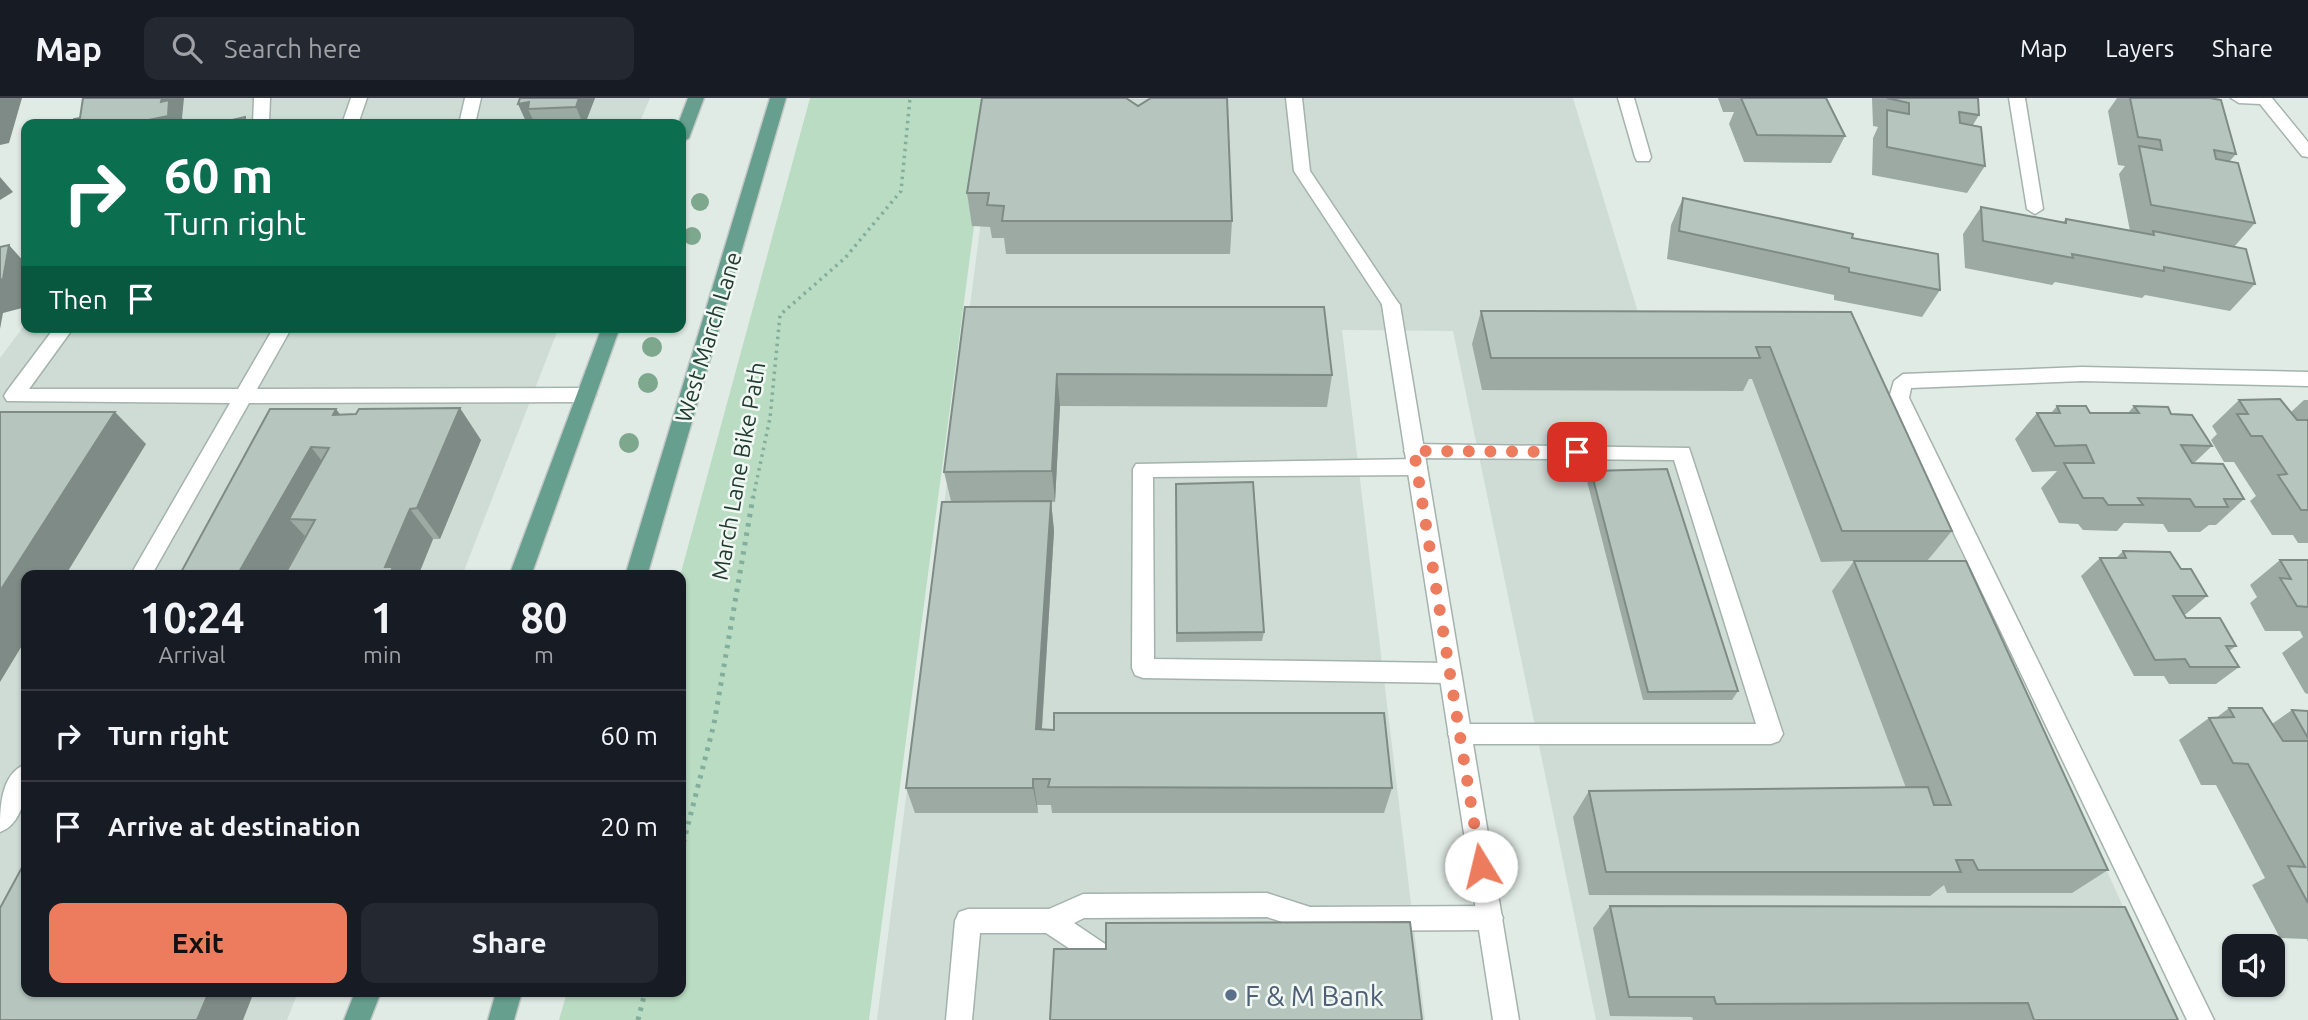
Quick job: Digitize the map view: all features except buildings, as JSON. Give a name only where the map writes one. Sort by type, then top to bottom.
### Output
[{"type":"main road","points":[[686,125],[696,98]]},
{"type":"main road","name":"West March Lane","points":[[638,570],[778,98]]},
{"type":"main road","points":[[522,570],[609,333]]},
{"type":"main road","points":[[357,1020],[366,997]]},
{"type":"main road","points":[[501,1020],[508,997]]},
{"type":"street","points":[[261,119],[262,98]]},
{"type":"street","points":[[352,119],[359,98]]},
{"type":"street","points":[[468,119],[473,98]]},
{"type":"street","points":[[1294,98],[1302,170],[1391,305],[1506,1020]]},
{"type":"street","points":[[1626,98],[1643,157]]},
{"type":"street","points":[[2017,98],[2035,209]]},
{"type":"street","points":[[2239,98],[2264,99],[2308,152]]},
{"type":"street","points":[[61,333],[14,396],[586,395]]},
{"type":"street","points":[[143,570],[279,333]]},
{"type":"street","points":[[2201,1020],[1899,398],[1903,381],[2082,374],[2308,379]]},
{"type":"street","points":[[1450,673],[1143,668],[1143,469],[1682,453],[1771,734],[1460,734]]},
{"type":"street","points":[[0,821],[19,780]]},
{"type":"street","points":[[959,1020],[968,921],[1050,921],[1083,906],[1267,905],[1310,919],[1490,918]]},
{"type":"street","points":[[1290,943],[1310,919]]},
{"type":"street","points":[[1050,921],[1108,961]]},
{"type":"path","name":"March Lane Bike Path","points":[[686,833],[714,724],[741,554],[770,418],[780,315],[845,258],[901,191],[911,98]]},
{"type":"path","points":[[638,1020],[644,997]]},
{"type":"shaded area","points":[[93,98],[650,98],[641,119],[92,119]]},
{"type":"shaded area","points":[[997,98],[1573,98],[1644,332],[1860,331],[2175,1020],[1596,1020],[1453,331],[1342,330],[1425,1020],[877,1020]]},
{"type":"shaded area","points":[[21,330],[21,333],[557,333],[464,570],[21,570],[21,997],[296,997],[287,1020],[0,1020],[0,358]]},
{"type":"green space","points":[[810,98],[991,98],[869,1020],[559,1020],[566,997],[686,997],[686,570],[682,570]]},
{"type":"place","name":"F & M Bank","points":[[1231,995]]},
{"type":"route","points":[[1481,866],[1414,451],[1577,452]]}]
